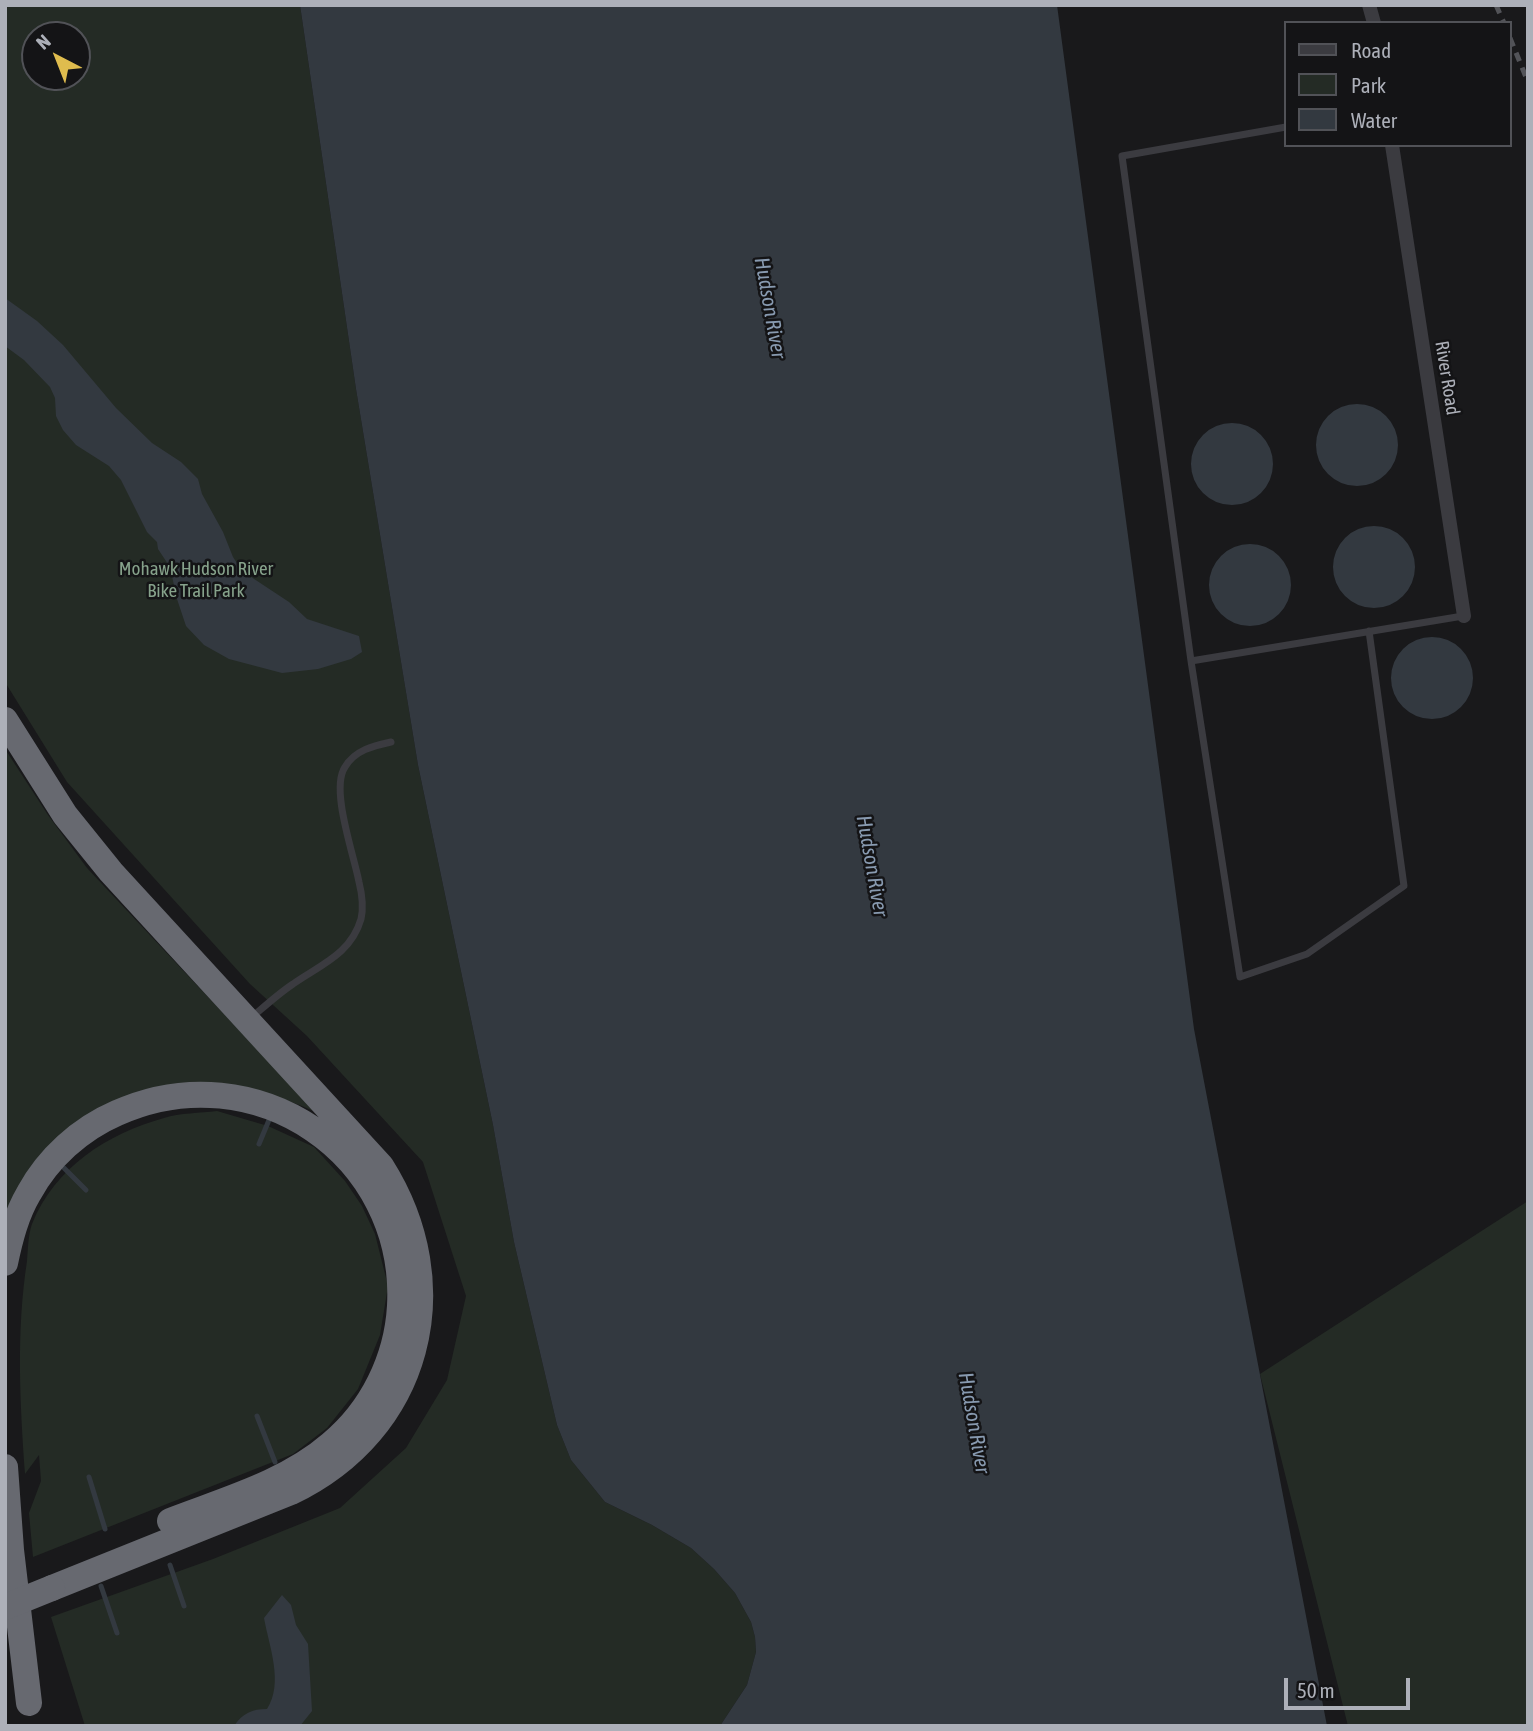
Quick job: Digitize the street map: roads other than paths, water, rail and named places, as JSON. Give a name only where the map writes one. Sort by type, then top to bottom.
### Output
[{"type":"highway","points":[[5,720],[44,785],[87,844],[372,1156],[400,1200],[414,1238],[421,1280],[421,1310],[409,1365],[395,1396],[374,1428],[353,1451],[317,1479],[276,1499],[50,1580],[5,1588]]},
{"type":"highway","points":[[5,1263],[15,1223],[29,1192],[44,1170],[74,1140],[96,1124],[132,1106],[174,1096],[204,1094],[236,1097],[264,1104],[304,1123],[331,1142],[356,1168],[377,1199],[391,1232],[397,1258],[400,1295],[399,1320],[386,1369],[359,1416],[330,1446],[282,1476],[50,1580],[5,1608],[32,1715]]},
{"type":"highway","points":[[5,1467],[11,1550],[32,1715]]},
{"type":"street","name":"River Road","points":[[1392,147],[1464,616]]},
{"type":"lane","points":[[1284,127],[1122,156],[1191,660],[1240,977],[1307,954],[1404,887],[1368,631]]},
{"type":"lane","points":[[1191,660],[1464,616]]},
{"type":"lane","points":[[248,1021],[282,991],[334,959],[352,937],[361,919],[363,901],[342,806],[340,779],[344,768],[356,754],[369,747],[391,742]]},
{"type":"water","name":"Hudson River","points":[[300,5],[1057,5],[1194,1029],[1327,1726],[720,1726],[747,1685],[756,1652],[751,1622],[735,1593],[691,1548],[605,1502],[571,1460],[557,1425],[514,1242],[493,1125],[418,765],[356,389]]},
{"type":"water","points":[[5,298],[37,321],[63,345],[116,408],[152,443],[181,462],[198,479],[202,494],[242,571],[289,602],[307,619],[359,636],[362,652],[351,659],[318,669],[282,673],[229,659],[204,645],[186,626],[170,567],[158,549],[157,542],[147,532],[121,480],[109,466],[76,445],[63,430],[56,416],[55,398],[50,387],[24,360],[5,346]]},
{"type":"water","points":[[1357,404],[1373,407],[1386,416],[1395,429],[1398,445],[1395,461],[1386,474],[1373,483],[1357,486],[1341,483],[1328,474],[1319,461],[1316,445],[1319,429],[1328,416],[1341,407]]},
{"type":"water","points":[[1224,423],[1240,423],[1255,430],[1266,441],[1273,456],[1270,480],[1261,493],[1240,505],[1224,505],[1209,498],[1198,487],[1191,472],[1191,456],[1198,441],[1209,430]]},
{"type":"water","points":[[1366,526],[1382,526],[1397,533],[1408,544],[1415,559],[1412,583],[1403,596],[1382,608],[1366,608],[1351,601],[1340,590],[1333,575],[1333,559],[1340,544],[1351,533]]},
{"type":"water","points":[[1242,544],[1258,544],[1273,551],[1284,562],[1291,577],[1288,601],[1279,614],[1258,626],[1242,626],[1227,619],[1216,608],[1209,593],[1209,577],[1216,562],[1227,551]]},
{"type":"water","points":[[1424,637],[1440,637],[1455,644],[1466,655],[1473,670],[1470,694],[1461,707],[1440,719],[1424,719],[1409,712],[1398,701],[1391,686],[1391,670],[1398,655],[1409,644]]},
{"type":"water","points":[[282,1595],[291,1605],[296,1625],[308,1644],[312,1711],[300,1726],[234,1726],[248,1713],[267,1709],[272,1699],[274,1664],[264,1618]]},
{"type":"waterway","points":[[259,1144],[269,1120]]},
{"type":"waterway","points":[[64,1168],[86,1190]]},
{"type":"waterway","points":[[257,1416],[275,1462]]},
{"type":"waterway","points":[[89,1477],[105,1529]]},
{"type":"waterway","points":[[170,1565],[184,1606]]},
{"type":"waterway","points":[[101,1586],[117,1633]]},
{"type":"railway","points":[[1496,5],[1503,21]]},
{"type":"railway","points":[[1512,43],[1528,82]]},
{"type":"park label","name":"Mohawk Hudson River Bike Trail Park","points":[[196,580]]}]
